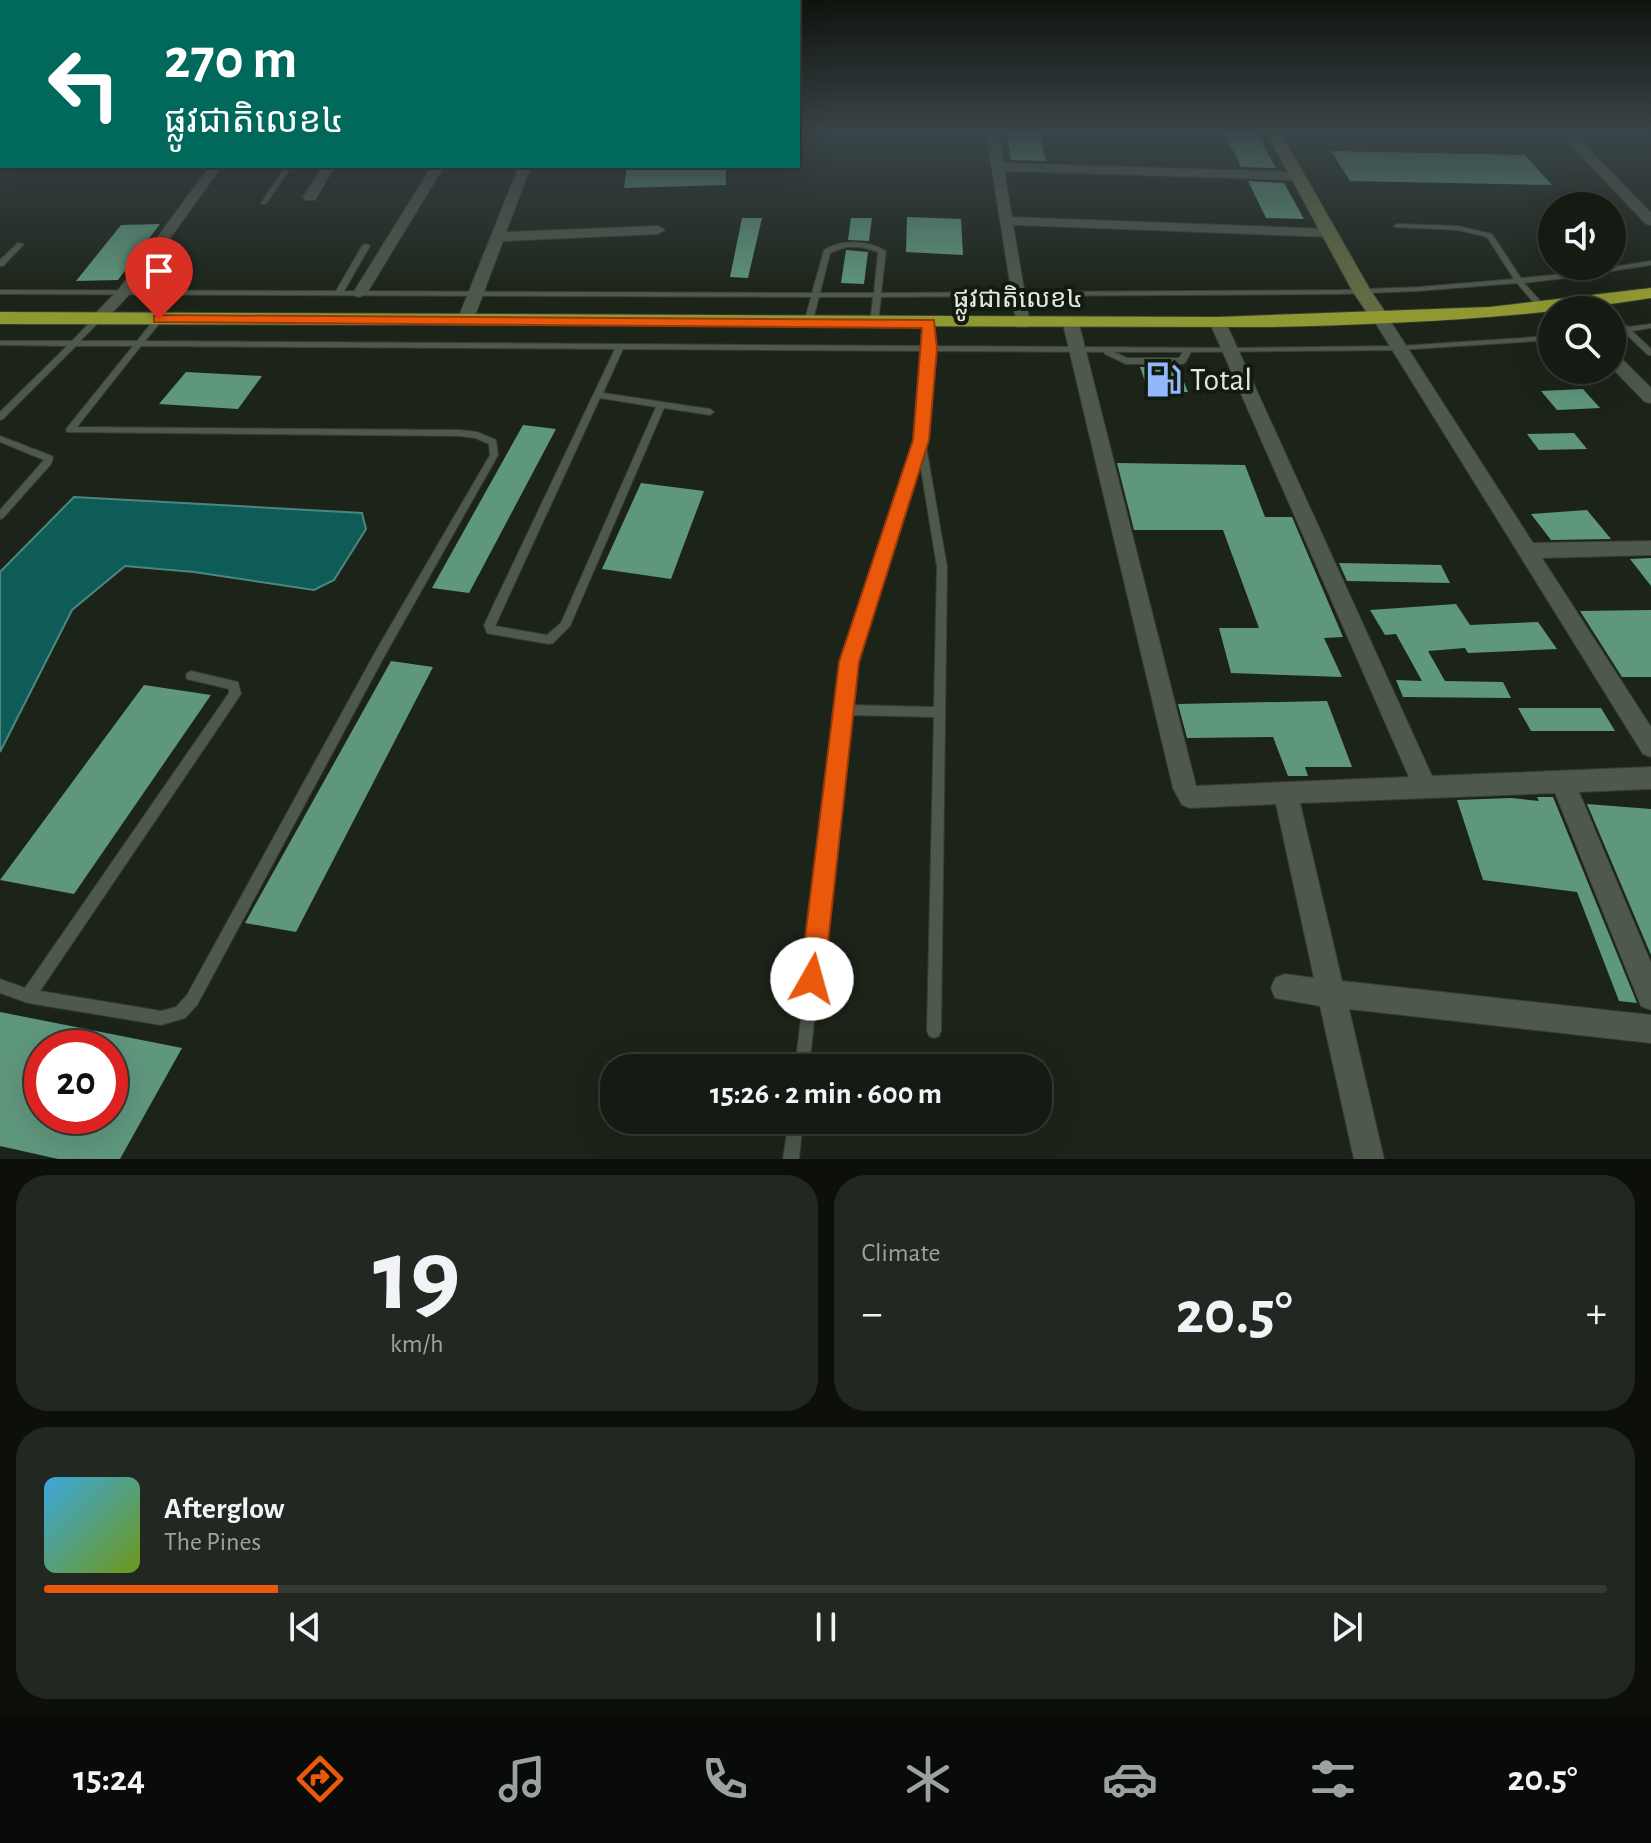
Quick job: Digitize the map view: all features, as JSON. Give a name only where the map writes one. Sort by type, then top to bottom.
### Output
[{"type":"highway","name":"ផ្លូវជាតិលេខ៤","points":[[1626,299],[1651,293]]},
{"type":"highway","name":"ផ្លូវជាតិលេខ៤","points":[[0,318],[1071,324],[1381,319],[1538,309]]},
{"type":"street","points":[[98,319],[124,292],[201,186]]},
{"type":"street","points":[[310,197],[317,186]]},
{"type":"street","points":[[360,293],[426,186]]},
{"type":"street","points":[[465,321],[517,186]]},
{"type":"street","points":[[1000,186],[1022,324]]},
{"type":"street","points":[[1304,186],[1362,292],[1651,747]]},
{"type":"street","points":[[1617,186],[1651,221]]},
{"type":"street","points":[[1005,221],[1330,233]]},
{"type":"street","points":[[498,237],[658,230]]},
{"type":"street","points":[[1218,323],[1426,788]]},
{"type":"street","points":[[1071,324],[1185,788],[1190,797],[1651,778]]},
{"type":"street","points":[[1626,373],[1651,398]]},
{"type":"street","points":[[1527,551],[1651,548]]},
{"type":"street","points":[[1563,783],[1651,996]]},
{"type":"street","points":[[1286,795],[1369,1159]]},
{"type":"street","points":[[1285,988],[1651,1029]]},
{"type":"lane","points":[[264,203],[275,186]]},
{"type":"lane","points":[[1397,226],[1458,228],[1490,235],[1519,281],[1538,296]]},
{"type":"lane","points":[[0,264],[20,244]]},
{"type":"lane","points":[[808,323],[827,252],[838,245],[872,246],[882,251],[874,323]]},
{"type":"lane","points":[[339,293],[366,246]]},
{"type":"lane","points":[[0,292],[876,296],[1362,292],[1519,281],[1651,263]]},
{"type":"lane","points":[[0,417],[98,319]]},
{"type":"lane","points":[[0,986],[28,996],[161,1018],[180,1013],[192,1000],[381,652],[494,455],[493,442],[477,435],[460,433],[70,430],[159,319]]},
{"type":"lane","points":[[804,1054],[849,662],[921,440],[930,349],[929,323]]},
{"type":"lane","points":[[1627,330],[1651,326]]},
{"type":"lane","points":[[1627,330],[1651,353]]},
{"type":"lane","points":[[0,343],[1103,350],[1126,361],[1182,361],[1189,349],[1399,348],[1538,339]]},
{"type":"lane","points":[[620,347],[489,625],[495,633],[549,640],[565,626],[661,404]]},
{"type":"lane","points":[[598,395],[710,412]]},
{"type":"lane","points":[[0,439],[49,458],[0,516]]},
{"type":"lane","points":[[921,440],[942,567],[934,1031]]},
{"type":"lane","points":[[28,996],[235,694],[234,685],[191,676]]},
{"type":"lane","points":[[843,710],[940,712]]},
{"type":"lane","points":[[791,1159],[794,1134]]},
{"type":"water","points":[[74,497],[362,513],[366,529],[334,580],[314,590],[194,572],[125,566],[72,610],[0,752],[0,572]]},
{"type":"building","points":[[624,186],[689,186],[624,188]]},
{"type":"building","points":[[1250,186],[1286,186],[1304,219],[1266,218]]},
{"type":"building","points":[[907,217],[961,219],[963,255],[906,252]]},
{"type":"building","points":[[742,218],[762,218],[748,278],[730,277]]},
{"type":"building","points":[[851,218],[872,218],[869,241],[848,240]]},
{"type":"building","points":[[160,224],[118,280],[76,281],[121,225]]},
{"type":"building","points":[[846,250],[868,252],[864,284],[841,283]]},
{"type":"building","points":[[1140,367],[1178,367],[1188,392],[1149,393]]},
{"type":"building","points":[[186,372],[262,376],[238,409],[159,404]]},
{"type":"building","points":[[1583,389],[1600,408],[1557,410],[1541,391]]},
{"type":"building","points":[[523,425],[556,429],[469,593],[432,588]]},
{"type":"building","points":[[1574,433],[1587,449],[1539,450],[1527,434]]},
{"type":"building","points":[[1117,463],[1245,465],[1265,517],[1292,517],[1343,637],[1324,638],[1342,677],[1231,673],[1219,628],[1259,628],[1223,530],[1134,530]]},
{"type":"building","points":[[641,483],[704,491],[671,579],[602,569]]},
{"type":"building","points":[[1587,510],[1611,539],[1551,540],[1531,514]]},
{"type":"building","points":[[1651,558],[1651,586],[1630,559]]},
{"type":"building","points":[[1339,563],[1441,565],[1450,583],[1347,581]]},
{"type":"building","points":[[1456,604],[1470,625],[1538,622],[1557,649],[1468,653],[1465,648],[1428,651],[1445,681],[1503,682],[1511,698],[1403,697],[1396,680],[1422,681],[1396,634],[1385,635],[1370,610]]},
{"type":"building","points":[[1651,610],[1651,677],[1622,677],[1580,611]]},
{"type":"building","points":[[391,661],[433,667],[296,932],[245,923]]},
{"type":"building","points":[[144,685],[211,695],[74,894],[0,880]]},
{"type":"building","points":[[1327,701],[1352,767],[1305,767],[1308,776],[1288,776],[1273,737],[1187,738],[1178,704]]},
{"type":"building","points":[[1518,708],[1601,708],[1615,731],[1531,731]]},
{"type":"building","points":[[1537,797],[1553,797],[1637,1003],[1619,1001],[1577,892],[1483,880],[1457,800],[1511,798],[1539,801]]},
{"type":"building","points":[[1587,804],[1651,809],[1651,955]]},
{"type":"building","points":[[0,1012],[91,1030],[24,1030],[24,1134],[128,1134],[128,1037],[182,1048],[120,1159],[58,1159],[0,1146]]},
{"type":"place","name":"Total","points":[[1164,379]]},
{"type":"route","points":[[159,319],[929,323],[930,349],[921,440],[849,662],[812,979]]}]
